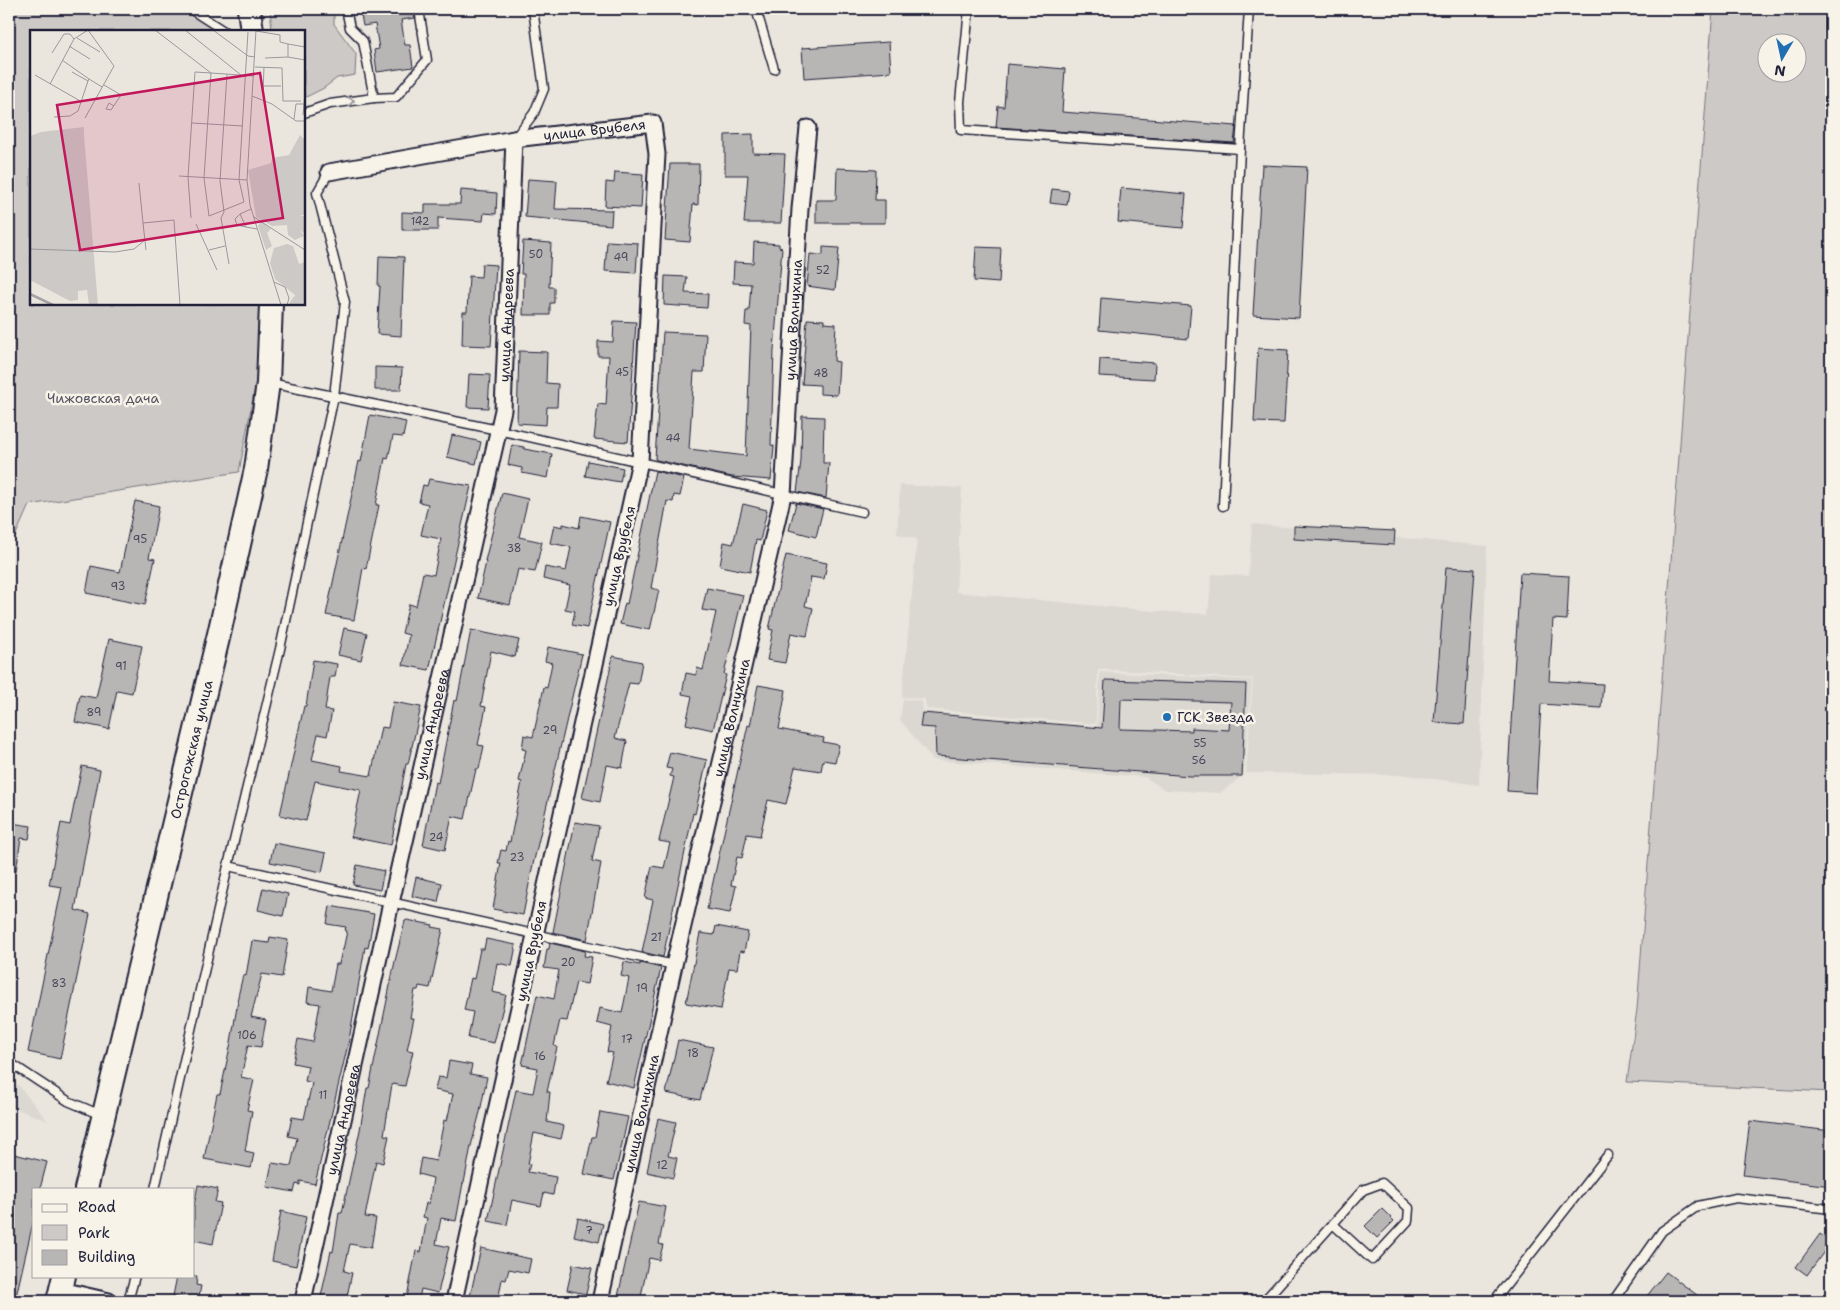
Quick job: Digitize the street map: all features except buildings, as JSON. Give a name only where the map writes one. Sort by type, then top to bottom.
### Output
[{"type":"street","points":[[249,9],[252,30]]},
{"type":"street","name":"улица Врубеля","points":[[329,172],[514,139],[653,123],[657,154],[640,461],[454,1301]]},
{"type":"street","name":"улица Волнухина","points":[[600,1301],[674,965],[783,495],[800,209],[808,128]]},
{"type":"street","name":"улица Андреева","points":[[303,1301],[502,410],[514,139]]},
{"type":"street","name":"Острогожская улица","points":[[86,1188],[256,469],[268,383],[271,305]]},
{"type":"street","points":[[61,1289],[109,1301]]},
{"type":"lane","points":[[190,9],[222,30]]},
{"type":"lane","points":[[346,9],[350,28],[363,41],[374,98]]},
{"type":"lane","points":[[305,112],[330,104],[396,97],[427,60],[419,9]]},
{"type":"lane","points":[[514,139],[534,113],[544,89],[533,9]]},
{"type":"lane","points":[[756,9],[774,69]]},
{"type":"lane","points":[[969,9],[960,102],[962,130],[1240,149]]},
{"type":"lane","points":[[1223,506],[1240,149],[1249,9]]},
{"type":"lane","points":[[155,1188],[228,866],[280,649],[334,396],[345,302],[317,193],[329,172]]},
{"type":"lane","points":[[268,383],[498,430],[862,512]]},
{"type":"lane","points":[[228,866],[674,965]]},
{"type":"lane","points":[[9,1062],[68,1101],[103,1116]]},
{"type":"lane","points":[[1494,1301],[1608,1155]]},
{"type":"lane","points":[[1264,1301],[1334,1225],[1363,1190],[1382,1183],[1409,1208],[1408,1221],[1372,1260],[1334,1225]]},
{"type":"lane","points":[[1614,1301],[1662,1231],[1698,1206],[1736,1198],[1831,1209]]},
{"type":"lane","points":[[128,1301],[134,1278]]},
{"type":"shaded area","points":[[900,485],[962,488],[956,592],[1152,611],[1208,614],[1212,574],[1248,576],[1252,524],[1487,546],[1479,785],[1406,775],[1246,773],[1253,679],[1098,669],[1096,724],[926,709],[925,699],[902,697],[917,539],[897,534]]},
{"type":"shaded area","name":"ГСК Звезда","points":[[1100,672],[1252,680],[1244,775],[1220,793],[1165,790],[1145,777],[933,760],[900,720],[903,699],[922,701],[923,711],[1097,726]]},
{"type":"shaded area","points":[[9,1074],[48,1121],[9,1106]]},
{"type":"green space","name":"Чижовская дача","points":[[9,9],[186,9],[215,30],[30,30],[30,305],[259,305],[257,376],[239,472],[29,505],[11,546],[9,546]]},
{"type":"green space","points":[[270,9],[329,9],[334,14],[334,24],[356,54],[355,75],[337,78],[324,88],[306,97],[305,30],[272,30]]},
{"type":"green space","points":[[1713,9],[1831,9],[1831,1092],[1627,1082],[1637,1009]]},
{"type":"place","name":"ГСК Звезда","points":[[1167,717]]}]
